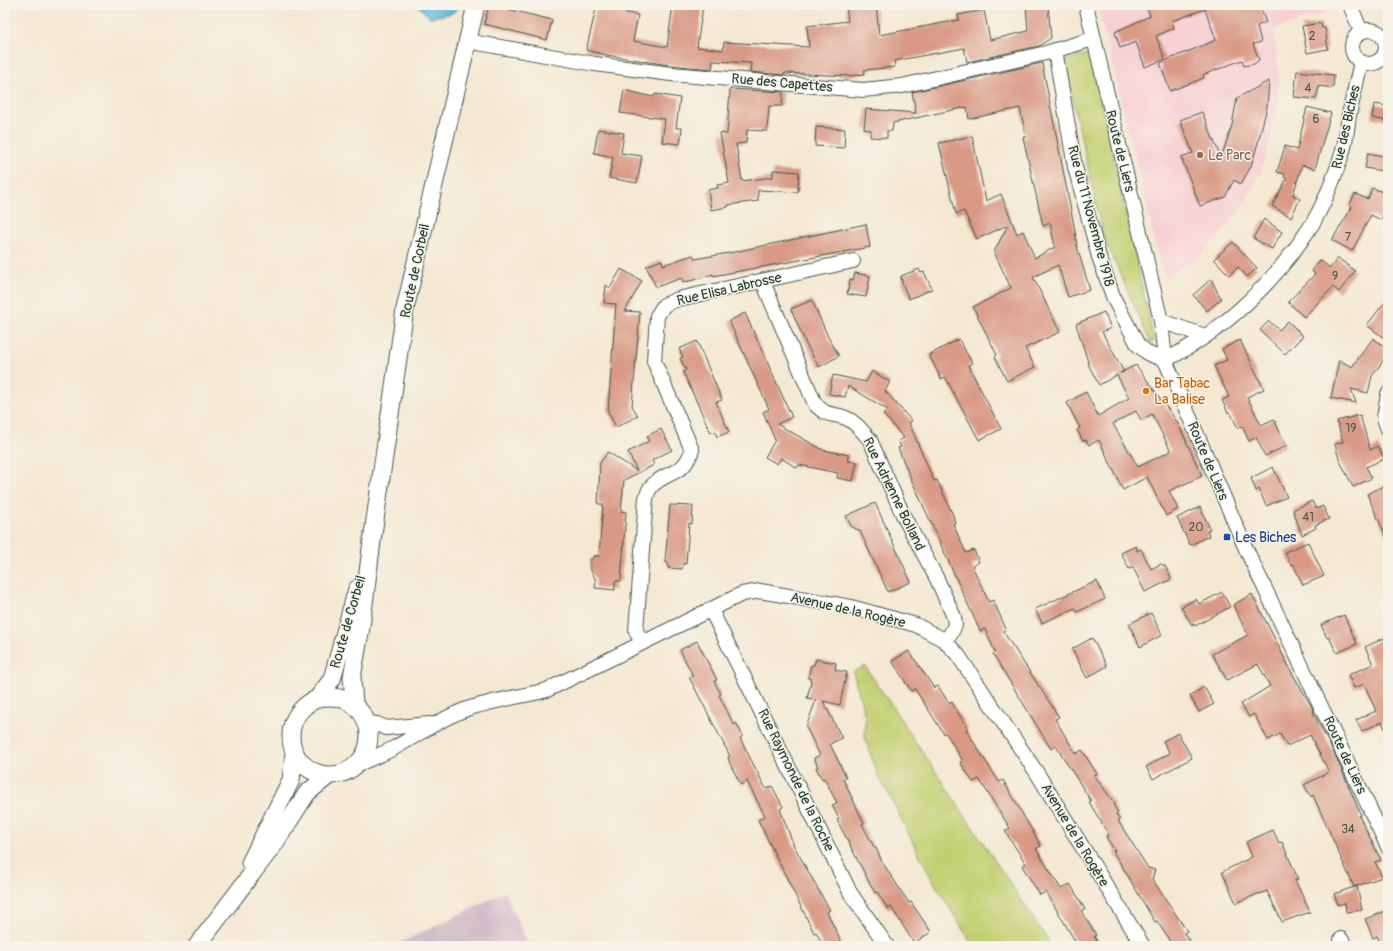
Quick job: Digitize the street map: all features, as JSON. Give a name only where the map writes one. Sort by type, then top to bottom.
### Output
[{"type":"street","name":"Route de Corbeil","points":[[354,704],[352,677],[361,627],[405,309],[476,5]]},
{"type":"street","name":"Route de Liers","points":[[1086,5],[1161,321],[1164,360],[1246,549],[1388,847]]},
{"type":"street","points":[[1350,5],[1361,31]]},
{"type":"street","points":[[1369,29],[1382,35],[1386,42],[1387,53],[1375,63],[1369,64],[1361,62],[1352,50],[1352,43],[1361,31],[1369,29]]},
{"type":"street","name":"Rue des Capettes","points":[[467,41],[595,64],[671,74],[863,90],[902,86],[1055,50],[1093,39]]},
{"type":"street","name":"Rue du 11 Novembre 1918","points":[[1055,50],[1075,167],[1099,257],[1114,299],[1138,345],[1149,354],[1164,360]]},
{"type":"street","name":"Rue des Biches","points":[[1164,360],[1186,350],[1254,296],[1285,262],[1310,226],[1328,193],[1342,155],[1361,62]]},
{"type":"street","name":"Rue Elisa Labrosse","points":[[642,643],[636,631],[646,498],[651,487],[680,469],[689,461],[692,450],[654,361],[657,316],[664,305],[678,298],[763,282],[853,261]]},
{"type":"street","name":"Rue Adrienne Bolland","points":[[763,282],[815,404],[824,413],[847,419],[861,429],[870,440],[904,517],[937,580],[954,617],[955,625],[950,635],[944,640]]},
{"type":"street","points":[[1161,321],[1205,336]]},
{"type":"street","points":[[1388,394],[1384,418],[1388,429]]},
{"type":"street","name":"Route de Corbeil","points":[[317,699],[332,679],[372,541]]},
{"type":"street","name":"Avenue de la Rogère","points":[[358,764],[394,748],[436,723],[466,709],[488,702],[547,690],[742,594],[760,591],[874,613],[916,625],[944,640],[958,655],[1037,773],[1143,946]]},
{"type":"street","name":"Rue Raymonde de la Roche","points":[[711,610],[851,894],[887,946]]},
{"type":"street","points":[[234,897],[284,797],[290,780],[294,753],[291,740],[294,721],[297,715],[306,705],[317,699],[330,696],[342,698],[354,704],[368,723],[370,734],[369,745],[365,756],[350,771],[339,775],[328,776],[318,774],[308,769],[294,753]]},
{"type":"street","name":"Avenue de la Rogère","points":[[368,723],[377,724],[386,728],[397,728],[436,723]]},
{"type":"street","points":[[197,946],[275,843],[307,793],[328,776]]},
{"type":"shaded area","name":"Le Parc","points":[[1098,5],[1320,5],[1324,13],[1273,30],[1278,63],[1279,98],[1261,171],[1244,205],[1228,226],[1202,254],[1164,279]]},
{"type":"shaded area","points":[[505,892],[529,946],[393,946]]},
{"type":"green space","points":[[1091,53],[1154,342],[1150,342],[1103,235],[1064,61]]},
{"type":"green space","points":[[865,666],[1048,940],[1050,946],[973,946],[935,884],[890,796],[877,774],[865,738],[865,716],[853,672]]},
{"type":"water","points":[[417,5],[461,5],[453,13],[430,18]]},
{"type":"building","points":[[489,5],[507,5],[507,9],[552,20],[547,40],[484,24]]},
{"type":"building","points":[[597,5],[628,5],[626,13],[638,15],[633,41],[667,47],[673,5],[703,5],[697,47],[723,50],[724,42],[809,47],[807,26],[848,21],[846,5],[876,5],[879,35],[959,20],[958,15],[984,10],[990,40],[1028,31],[1026,5],[1048,5],[1051,38],[1039,46],[967,62],[964,48],[894,61],[895,67],[864,70],[864,74],[849,76],[785,73],[784,75],[750,72],[751,63],[713,61],[712,69],[669,65],[606,55],[586,50]]},
{"type":"building","points":[[1146,5],[1259,5],[1266,22],[1257,26],[1261,42],[1253,44],[1259,60],[1254,64],[1244,66],[1242,60],[1203,75],[1204,78],[1170,91],[1160,63],[1216,40],[1205,9],[1172,21],[1174,28],[1156,36],[1165,59],[1145,67],[1136,42],[1120,48],[1115,32],[1150,16]]},
{"type":"building","points":[[1321,23],[1322,28],[1325,28],[1328,49],[1307,53],[1302,26]]},
{"type":"building","points":[[1042,63],[1077,247],[1090,290],[1068,297],[1058,265],[1033,277],[1060,332],[1025,348],[1035,367],[1007,381],[995,357],[997,355],[973,307],[1011,288],[994,252],[1008,225],[977,239],[964,211],[956,214],[939,143],[972,136],[986,201],[1001,194],[1017,234],[1023,231],[1035,258],[1055,247],[1050,223],[1043,226],[1023,137],[1026,137],[1020,108],[969,119],[967,107],[893,123],[892,131],[887,131],[887,138],[870,137],[871,130],[864,129],[866,109],[916,113],[912,92]]},
{"type":"building","points":[[1297,71],[1334,75],[1333,88],[1319,86],[1316,99],[1294,97]]},
{"type":"building","points":[[1269,81],[1267,107],[1251,166],[1241,184],[1234,180],[1225,197],[1200,206],[1181,157],[1193,153],[1180,120],[1202,112],[1221,158],[1232,125],[1237,98]]},
{"type":"building","points":[[730,89],[783,92],[782,106],[769,106],[767,131],[747,130],[746,143],[736,144],[742,181],[773,177],[773,170],[799,172],[798,192],[758,190],[758,201],[728,205],[728,207],[711,210],[708,190],[718,188],[717,185],[729,183],[720,133],[727,134]]},
{"type":"building","points":[[624,90],[653,97],[656,94],[680,98],[676,128],[682,128],[680,144],[662,142],[665,119],[620,113]]},
{"type":"building","points":[[1374,104],[1388,106],[1388,121],[1372,118]]},
{"type":"building","points":[[1307,107],[1331,113],[1315,169],[1302,165],[1293,195],[1300,199],[1291,217],[1272,206],[1287,178],[1284,177],[1285,174],[1277,172],[1285,146],[1297,150]]},
{"type":"building","points":[[816,127],[845,129],[844,148],[815,146]]},
{"type":"building","points":[[598,129],[624,133],[621,153],[642,156],[637,183],[609,178],[613,157],[594,153]]},
{"type":"building","points":[[1368,153],[1388,157],[1388,172],[1365,168]]},
{"type":"building","points":[[1372,188],[1388,194],[1388,204],[1381,220],[1371,215],[1352,251],[1332,240],[1352,207],[1349,206],[1355,194],[1368,199]]},
{"type":"building","points":[[1264,219],[1282,232],[1272,249],[1253,238]]},
{"type":"building","points":[[866,224],[870,247],[713,276],[713,274],[690,281],[683,282],[682,278],[656,287],[646,266],[662,260],[663,265],[693,255],[695,259]]},
{"type":"building","points":[[1233,242],[1257,268],[1247,277],[1238,267],[1229,275],[1214,259]]},
{"type":"building","points":[[1338,258],[1355,271],[1339,292],[1333,287],[1304,317],[1288,302],[1315,274],[1312,271],[1320,260],[1330,268]]},
{"type":"building","points":[[621,269],[642,281],[625,311],[640,312],[632,406],[638,416],[616,427],[608,412],[616,304],[604,303],[606,285],[610,288]]},
{"type":"building","points":[[919,269],[921,273],[924,272],[932,289],[909,299],[902,283],[901,276]]},
{"type":"building","points":[[855,273],[870,276],[866,297],[847,294],[850,279],[853,280]]},
{"type":"building","points":[[1211,279],[1221,299],[1207,311],[1193,295]]},
{"type":"building","points":[[1388,298],[1388,341],[1367,325]]},
{"type":"building","points":[[812,300],[828,337],[839,356],[819,367],[806,344],[791,309]]},
{"type":"building","points":[[1104,312],[1111,328],[1102,332],[1124,371],[1136,365],[1178,423],[1202,476],[1169,491],[1178,509],[1166,516],[1147,477],[1123,490],[1099,440],[1089,445],[1086,440],[1083,441],[1077,430],[1080,428],[1067,403],[1086,392],[1098,416],[1129,398],[1117,375],[1099,385],[1090,368],[1076,324]],"holes":[[[1136,411],[1141,420],[1152,414],[1171,451],[1138,467],[1113,424]]]},
{"type":"building","points":[[745,313],[792,417],[777,424],[823,450],[849,455],[848,461],[857,462],[853,481],[837,478],[838,473],[799,465],[797,468],[781,458],[777,464],[765,457],[775,440],[763,412],[769,409],[729,321]]},
{"type":"building","points":[[1269,321],[1279,330],[1288,321],[1303,336],[1285,354],[1260,330]]},
{"type":"building","points":[[1373,338],[1388,349],[1388,354],[1372,376],[1368,393],[1351,389],[1356,403],[1331,398],[1339,360],[1352,367]]},
{"type":"building","points":[[959,339],[972,363],[968,365],[1001,429],[979,440],[945,377],[941,379],[929,355]]},
{"type":"building","points":[[1240,340],[1264,389],[1247,397],[1261,425],[1274,419],[1286,446],[1265,456],[1256,437],[1249,441],[1242,426],[1238,428],[1230,412],[1228,413],[1222,400],[1229,397],[1214,366],[1227,360],[1222,349]]},
{"type":"building","points":[[697,341],[722,400],[716,402],[729,432],[717,437],[715,431],[711,433],[683,372],[686,370],[680,358],[683,357],[679,349]]},
{"type":"building","points":[[872,371],[890,382],[885,391],[912,421],[909,423],[934,481],[937,480],[953,515],[955,523],[953,524],[966,553],[974,550],[979,562],[972,566],[989,602],[993,600],[1006,629],[1003,631],[1059,717],[1055,719],[1076,754],[1082,750],[1097,774],[1094,775],[1115,804],[1114,806],[1118,813],[1116,814],[1120,820],[1118,821],[1148,868],[1155,870],[1152,879],[1187,931],[1184,933],[1193,946],[1173,946],[1157,921],[1155,922],[1113,851],[1115,851],[1106,837],[1109,835],[1089,802],[1091,801],[1056,746],[1051,749],[993,654],[995,652],[985,629],[980,631],[898,448],[901,447],[898,441],[904,438],[883,414],[888,410],[848,386],[845,397],[829,394],[833,375],[866,382]]},
{"type":"building","points":[[1360,415],[1370,450],[1378,446],[1384,459],[1366,467],[1372,478],[1353,487],[1339,459],[1335,444],[1343,442],[1337,421]]},
{"type":"building","points":[[661,429],[672,450],[652,460],[654,465],[624,480],[621,511],[626,512],[621,581],[615,581],[615,590],[595,588],[596,581],[590,568],[590,560],[595,556],[599,556],[603,504],[598,504],[600,463],[608,452],[637,471],[628,452],[649,441],[647,436]]},
{"type":"building","points":[[1273,467],[1287,497],[1266,506],[1259,489],[1256,491],[1251,478]]},
{"type":"building","points":[[1388,484],[1388,541],[1367,494]]},
{"type":"building","points":[[1312,501],[1316,509],[1323,506],[1329,519],[1315,525],[1316,528],[1302,535],[1293,510]]},
{"type":"building","points":[[875,503],[911,582],[888,592],[860,531],[851,526],[846,516]]},
{"type":"building","points":[[670,505],[693,506],[692,524],[689,523],[686,564],[683,563],[682,569],[668,568],[668,562],[665,562]]},
{"type":"building","points":[[1200,507],[1210,529],[1207,531],[1209,536],[1190,545],[1177,518]]},
{"type":"building","points":[[1308,542],[1324,576],[1303,585],[1293,564],[1291,565],[1285,552]]},
{"type":"building","points":[[1136,546],[1137,551],[1141,549],[1151,569],[1161,564],[1165,566],[1171,578],[1170,580],[1145,592],[1133,567],[1129,569],[1121,553]]},
{"type":"building","points":[[1097,581],[1105,599],[1077,612],[1075,608],[1042,623],[1035,609]]},
{"type":"building","points":[[1222,592],[1230,607],[1195,626],[1194,624],[1192,625],[1181,607],[1196,599],[1199,604]]},
{"type":"building","points":[[1252,594],[1292,673],[1313,709],[1313,712],[1337,759],[1361,815],[1359,816],[1381,860],[1375,862],[1382,877],[1354,887],[1313,795],[1311,797],[1304,785],[1329,772],[1310,735],[1287,746],[1280,734],[1268,740],[1254,714],[1249,717],[1241,704],[1270,686],[1258,664],[1227,680],[1212,654],[1248,635],[1233,605]]},
{"type":"building","points":[[1151,613],[1162,635],[1140,647],[1129,624]]},
{"type":"building","points":[[1344,615],[1357,644],[1337,653],[1329,637],[1327,638],[1321,625]]},
{"type":"building","points":[[1092,638],[1107,666],[1087,678],[1072,649]]},
{"type":"building","points":[[1384,638],[1388,648],[1388,735],[1382,722],[1362,731],[1356,720],[1376,711],[1364,684],[1354,688],[1348,675],[1373,664],[1365,647]]},
{"type":"building","points":[[697,641],[717,680],[714,681],[721,694],[719,695],[734,725],[736,723],[743,736],[740,738],[766,789],[772,786],[783,807],[780,809],[794,846],[830,910],[827,912],[843,946],[823,946],[816,932],[814,933],[758,820],[765,816],[747,781],[741,785],[730,764],[728,757],[730,756],[689,677],[693,676],[680,650]]},
{"type":"building","points":[[909,651],[934,688],[938,686],[949,703],[951,701],[968,729],[966,730],[999,782],[1003,780],[1041,846],[1036,849],[1061,889],[1070,884],[1085,909],[1081,911],[1096,935],[1094,936],[1100,946],[1078,946],[1046,892],[1040,895],[1022,866],[1026,864],[1005,831],[1010,828],[979,779],[973,782],[960,762],[963,761],[946,733],[944,734],[915,689],[911,691],[892,661]]},
{"type":"building","points":[[816,659],[836,663],[835,670],[847,672],[840,705],[823,701],[842,738],[830,744],[846,777],[843,779],[864,823],[862,824],[874,847],[876,848],[882,862],[909,903],[911,902],[931,932],[914,943],[891,907],[888,909],[877,892],[875,893],[871,886],[837,820],[839,819],[832,805],[837,803],[824,778],[822,779],[816,768],[818,767],[814,758],[820,755],[806,727],[816,700],[807,698],[811,683],[810,678],[808,678],[811,665],[814,665]]},
{"type":"building","points":[[1204,687],[1214,704],[1199,712],[1190,696]]},
{"type":"building","points":[[1178,733],[1192,758],[1153,779],[1146,767],[1170,753],[1163,741]]},
{"type":"building","points":[[1273,830],[1279,843],[1282,842],[1298,879],[1295,880],[1310,912],[1282,922],[1267,891],[1236,903],[1222,872],[1252,857],[1246,842]]},
{"type":"building","points":[[1357,886],[1362,910],[1346,912],[1345,903],[1338,905],[1334,894]]},
{"type":"building","points":[[1388,910],[1388,946],[1382,946],[1377,936],[1373,938],[1365,919]]},
{"type":"place","name":"Le Parc","points":[[1200,155]]},
{"type":"place","name":"Bar Tabac La Balise","points":[[1146,391]]},
{"type":"place","name":"Les Biches","points":[[1227,537]]}]
